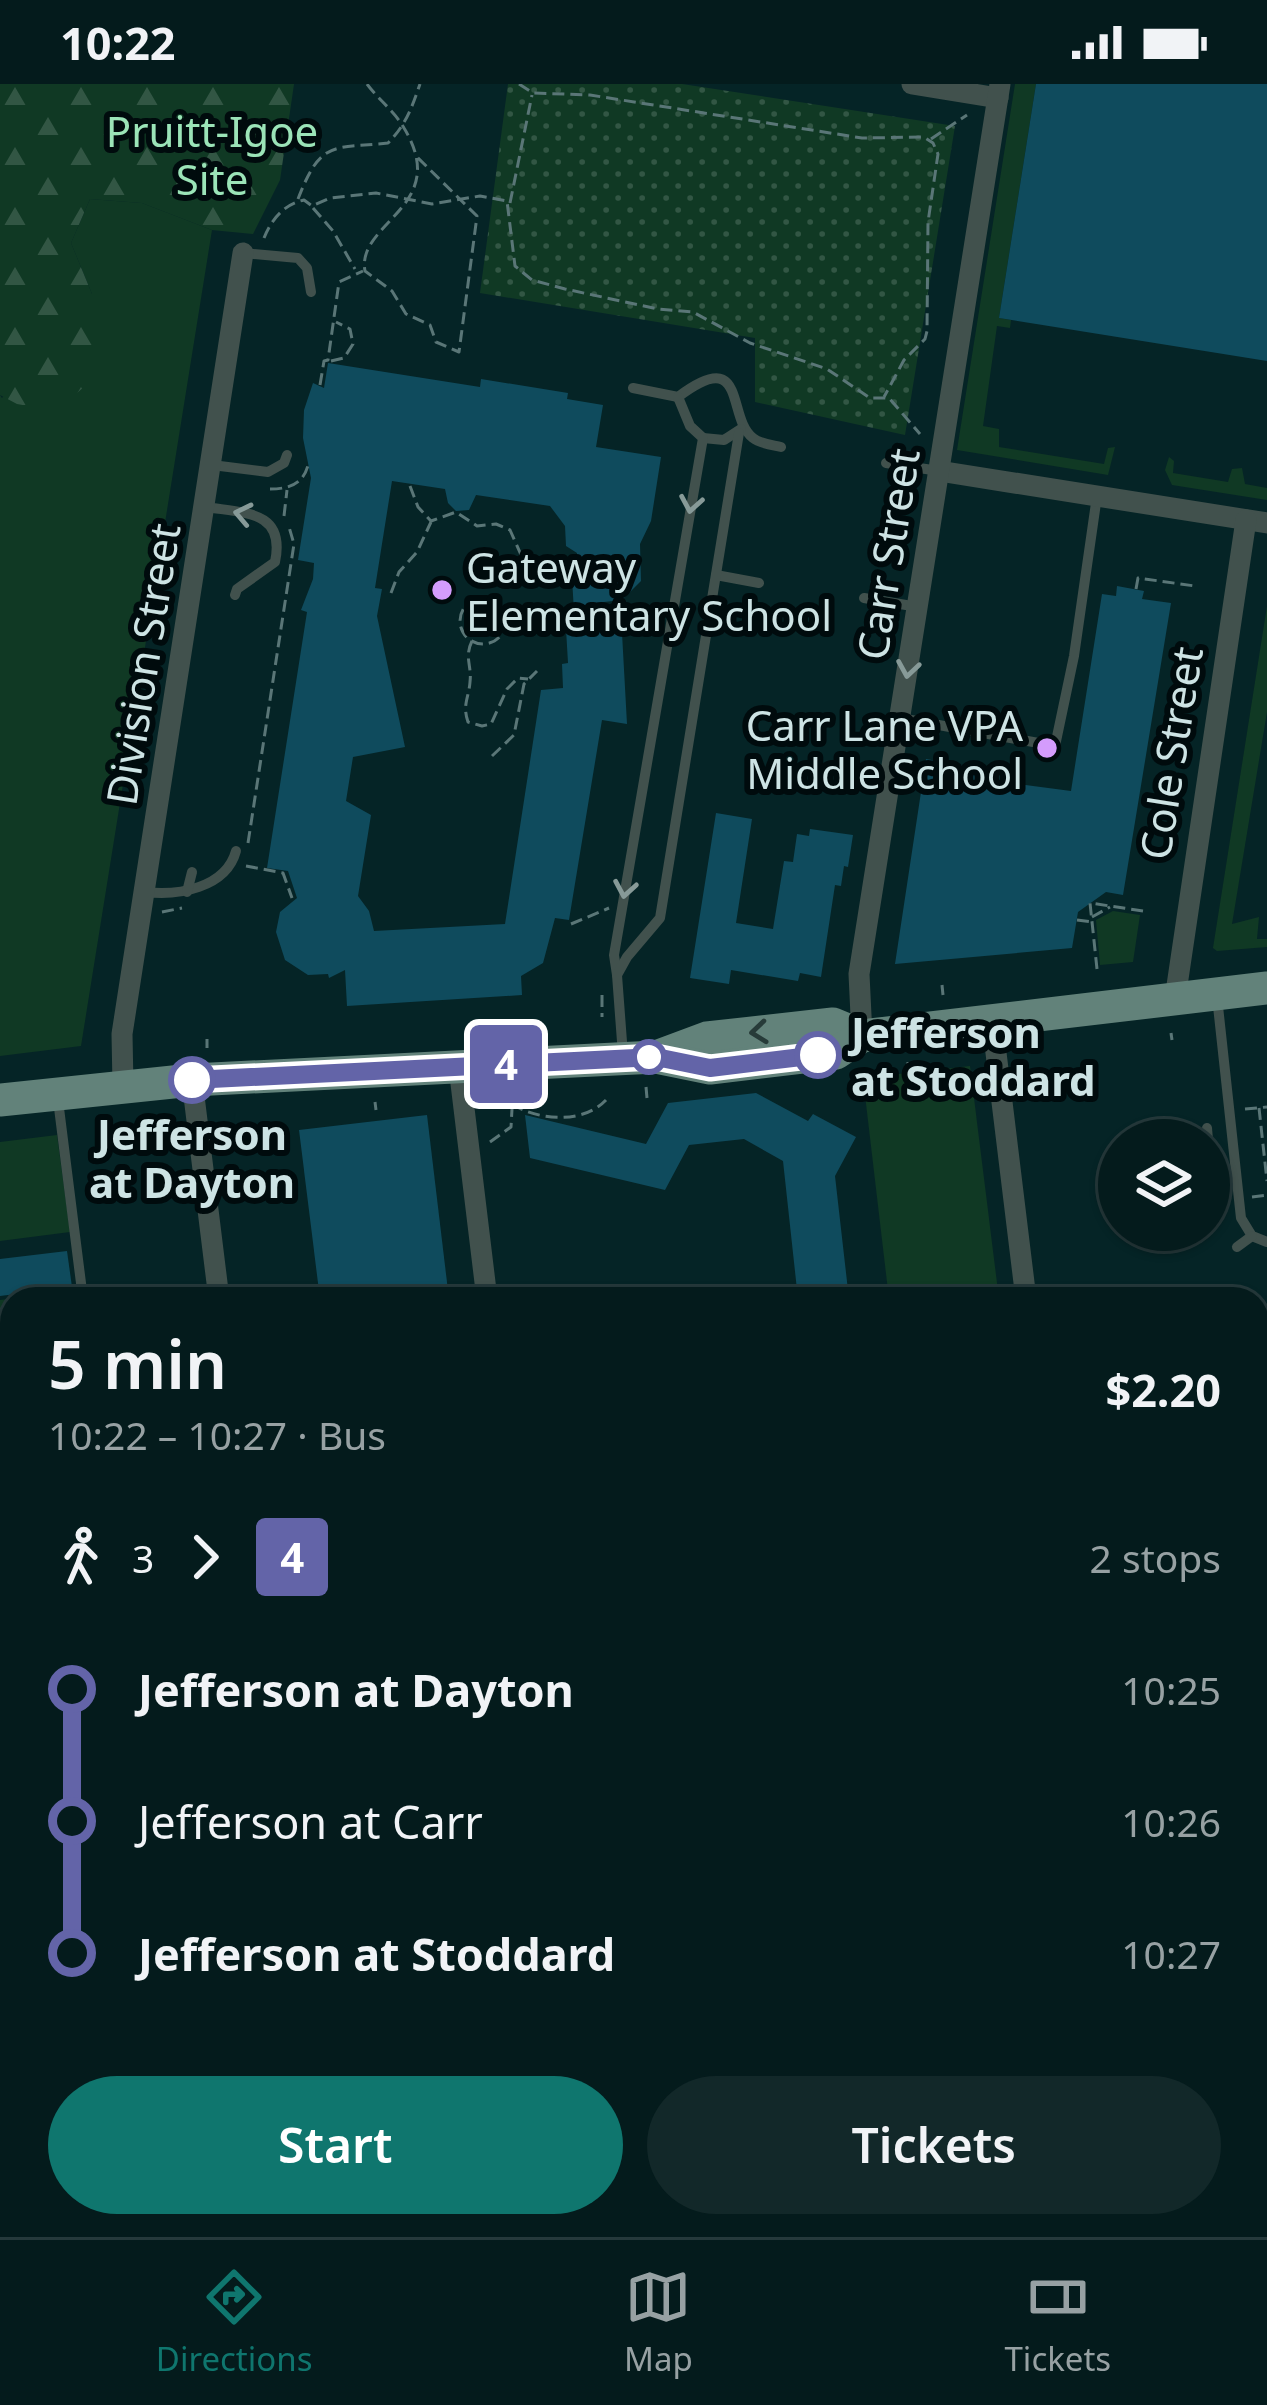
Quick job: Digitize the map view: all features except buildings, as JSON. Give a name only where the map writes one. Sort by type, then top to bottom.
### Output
[{"type":"main road","points":[[0,1100],[192,1080],[459,1067],[642,1068],[689,1042],[707,1038],[833,1024],[862,1036],[992,1021],[1173,1016],[1217,994],[1267,988]]},
{"type":"street","points":[[912,84],[999,91]]},
{"type":"street","name":"Carr Street","points":[[862,1036],[860,974],[999,91]]},
{"type":"street","name":"Division Street","points":[[123,1086],[122,1034],[243,254]]},
{"type":"street","points":[[939,471],[1257,522]]},
{"type":"street","name":"Cole Street","points":[[1173,1016],[1179,952],[1257,522]]},
{"type":"street","points":[[992,1021],[1025,1287]]},
{"type":"street","points":[[459,1067],[486,1287]]},
{"type":"street","points":[[192,1080],[218,1287]]},
{"type":"lane","points":[[243,254],[298,258],[307,268],[310,292]]},
{"type":"lane","points":[[617,975],[660,918],[741,430],[736,394],[712,378],[677,397],[633,388]]},
{"type":"lane","points":[[677,397],[690,427],[703,438],[716,442],[741,430]]},
{"type":"lane","points":[[741,430],[755,440],[781,447]]},
{"type":"lane","points":[[642,1068],[614,955],[703,438]]},
{"type":"lane","points":[[212,465],[268,472],[284,463],[287,455]]},
{"type":"lane","points":[[886,463],[939,471]]},
{"type":"lane","points":[[900,718],[1055,746],[1074,656],[1097,496]]},
{"type":"lane","points":[[206,507],[266,519],[274,532],[279,578]]},
{"type":"lane","points":[[235,595],[275,562],[277,553]]},
{"type":"lane","points":[[716,575],[759,583]]},
{"type":"lane","points":[[864,598],[918,608]]},
{"type":"lane","points":[[145,892],[188,892],[227,869],[236,850]]},
{"type":"lane","points":[[188,892],[192,872]]},
{"type":"lane","points":[[1217,994],[1241,1218],[1252,1236],[1267,1242]]},
{"type":"lane","points":[[57,1094],[81,1287]]},
{"type":"lane","points":[[1238,1247],[1252,1236]]},
{"type":"path","points":[[364,271],[364,253],[409,200],[417,178],[415,155],[403,126],[367,84]]},
{"type":"path","points":[[298,201],[313,165],[322,156],[352,142],[388,143],[403,126],[420,84]]},
{"type":"path","points":[[519,84],[532,93],[590,95],[862,138],[899,135],[930,141],[938,154],[928,222],[925,339],[904,360],[884,398]]},
{"type":"path","points":[[509,205],[532,93]]},
{"type":"path","points":[[930,141],[971,113]]},
{"type":"path","points":[[328,360],[339,282],[364,271],[392,291],[406,314],[430,325],[436,342],[460,352],[476,216],[415,155]]},
{"type":"path","points":[[312,206],[348,195],[376,193],[432,204],[480,196],[508,200],[515,266],[532,280],[658,309],[693,312],[750,343],[827,369],[870,398],[884,398],[920,434]]},
{"type":"path","points":[[243,254],[263,238],[271,221],[304,200],[333,231],[356,272]]},
{"type":"path","points":[[320,385],[324,361],[344,358],[353,344],[350,329],[334,321]]},
{"type":"path","points":[[410,486],[418,507],[431,520]]},
{"type":"path","points":[[248,843],[294,544],[283,518],[288,487]]},
{"type":"path","points":[[392,593],[399,572],[417,552],[431,520],[456,512],[477,526],[503,526],[515,535],[522,557],[532,566]]},
{"type":"path","points":[[277,514],[283,518]]},
{"type":"path","points":[[1136,590],[1138,578],[1195,586]]},
{"type":"path","points":[[474,599],[491,599],[504,609],[506,624],[498,639],[473,642],[461,627],[463,610],[474,599]]},
{"type":"path","points":[[600,621],[656,631]]},
{"type":"path","points":[[473,642],[467,651],[471,684],[464,709],[468,722],[491,724],[511,683],[518,677],[528,679]]},
{"type":"path","points":[[492,756],[514,735],[521,694],[537,670]]},
{"type":"path","points":[[240,872],[244,866],[283,873],[292,898]]},
{"type":"path","points":[[1096,969],[1090,903],[1143,911]]},
{"type":"path","points":[[158,912],[188,906]]},
{"type":"path","points":[[1077,920],[1092,920],[1112,906]]},
{"type":"path","points":[[571,924],[610,907]]},
{"type":"path","points":[[942,985],[943,995]]},
{"type":"path","points":[[1172,1040],[1173,1016]]},
{"type":"path","points":[[207,1039],[208,1048]]},
{"type":"path","points":[[908,1062],[908,1071]]},
{"type":"path","points":[[642,1068],[647,1098]]},
{"type":"path","points":[[489,1143],[511,1127],[512,1105],[566,1120],[606,1100]]},
{"type":"path","points":[[375,1102],[376,1110]]},
{"type":"path","points":[[1239,1109],[1267,1107]]},
{"type":"path","points":[[1259,1108],[1267,1181]]},
{"type":"path","points":[[1250,1197],[1267,1195]]},
{"type":"green space","name":"Pruitt-Igoe Site","points":[[0,84],[294,84],[280,180],[253,234],[212,230],[142,203],[90,199],[71,243],[92,294],[93,339],[86,385],[57,411],[17,404],[0,395]]},
{"type":"green space","points":[[508,84],[682,84],[955,126],[905,435],[755,402],[755,338],[480,293]]},
{"type":"green space","points":[[1015,84],[1036,84],[999,318],[1011,320],[1010,328],[997,326],[983,426],[999,429],[999,447],[1104,464],[1108,448],[1115,447],[1108,475],[957,450]]},
{"type":"green space","points":[[90,199],[142,203],[212,230],[81,1046],[0,1056],[0,395],[2,398],[92,294],[71,243]]},
{"type":"green space","points":[[1169,457],[1174,461],[1173,473],[1228,482],[1232,469],[1242,468],[1245,484],[1267,488],[1267,500],[1172,485],[1165,470]]},
{"type":"green space","points":[[1267,606],[1267,712],[1232,924],[1259,917],[1257,939],[1267,939],[1267,947],[1217,951],[1213,948]]},
{"type":"green space","points":[[1113,911],[1140,915],[1133,962],[1100,965],[1096,920]]},
{"type":"green space","points":[[970,1066],[998,1287],[888,1287],[863,1078]]},
{"type":"green space","points":[[57,1135],[70,1232],[0,1241],[0,1142]]},
{"type":"bus line","name":"4","points":[[192,1080],[656,1057],[710,1068],[818,1055]]},
{"type":"place","name":"Gateway Elementary School","points":[[442,590]]},
{"type":"place","name":"Carr Lane VPA Middle School","points":[[1047,748]]},
{"type":"place","name":"Jefferson at Stoddard","points":[[818,1055]]},
{"type":"place","name":"Jefferson at Dayton","points":[[192,1080]]}]
